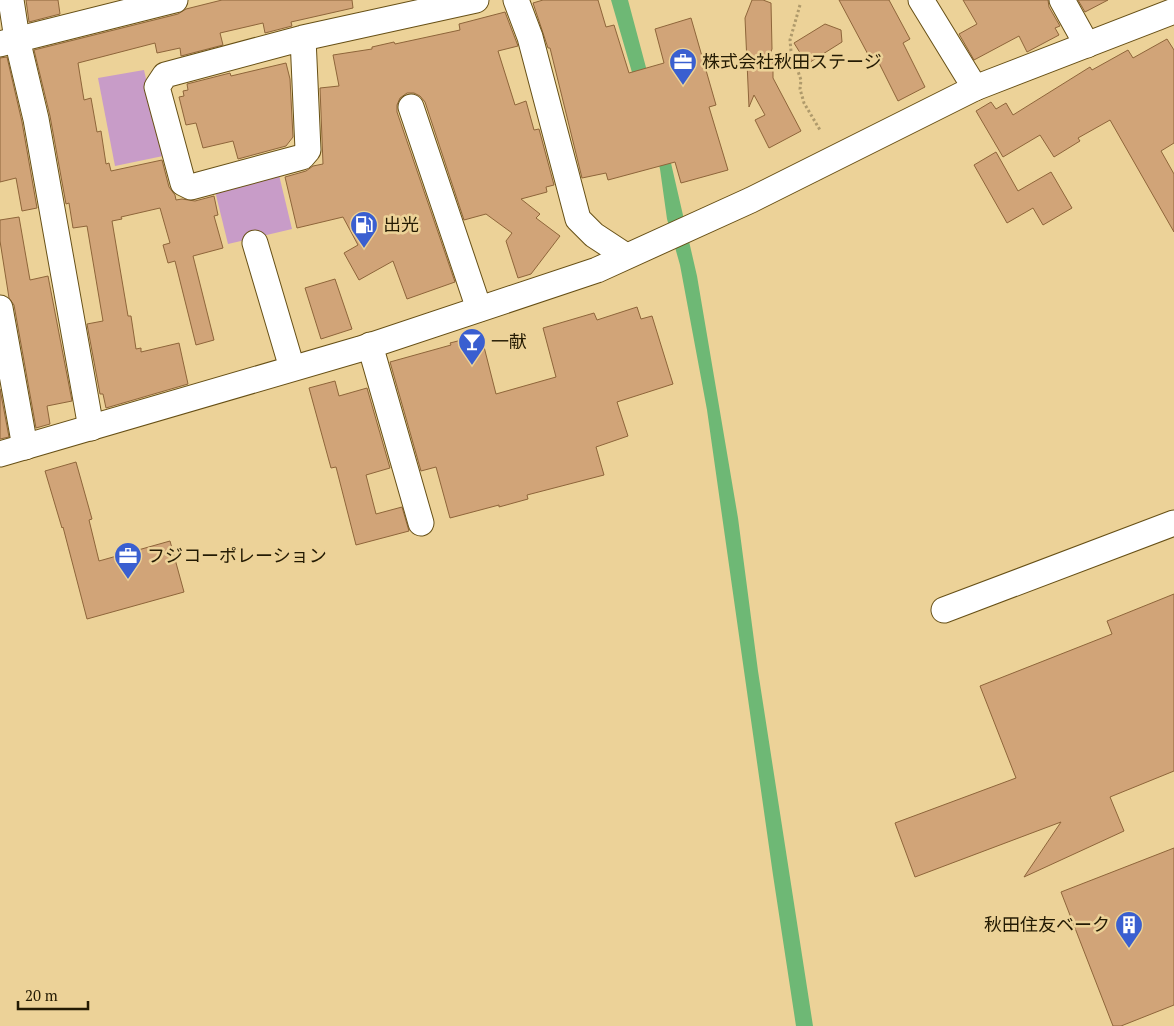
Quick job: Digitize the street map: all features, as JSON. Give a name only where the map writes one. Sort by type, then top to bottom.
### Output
[{"type":"street","points":[[11,0],[8,41],[36,119],[91,428]]},
{"type":"street","points":[[8,41],[136,4],[175,0]]},
{"type":"street","points":[[303,38],[308,150],[302,157],[191,187],[183,183],[157,87],[165,75],[303,38],[476,0]]},
{"type":"street","points":[[516,0],[530,37],[578,218],[594,235],[626,256]]},
{"type":"street","points":[[921,0],[975,88]]},
{"type":"street","points":[[1062,0],[1087,44]]},
{"type":"street","points":[[0,454],[370,345],[597,270],[751,200],[975,88],[1174,11]]},
{"type":"street","points":[[411,107],[479,309]]},
{"type":"street","points":[[255,243],[292,368]]},
{"type":"street","points":[[0,308],[25,447]]},
{"type":"street","points":[[370,345],[421,523]]},
{"type":"street","points":[[944,610],[1174,523]]},
{"type":"path","points":[[800,6],[790,40],[790,51],[801,80],[800,89],[804,103],[820,130]]},
{"type":"shaded area","points":[[611,0],[628,0],[668,150],[697,276],[738,518],[758,671],[813,1026],[796,1026],[707,410],[680,265],[667,219],[660,169]]},
{"type":"shaded area","points":[[144,70],[163,156],[115,166],[98,78]]},
{"type":"shaded area","points":[[279,175],[292,229],[228,244],[215,191]]},
{"type":"building","points":[[26,0],[58,0],[60,14],[29,22]]},
{"type":"building","points":[[222,0],[352,0],[353,8],[291,22],[292,26],[265,33],[263,23],[220,33],[223,45],[181,56],[180,48],[157,53],[155,43],[78,63],[84,100],[91,98],[97,132],[101,131],[106,164],[109,163],[111,171],[162,160],[169,187],[176,200],[195,201],[214,196],[218,215],[214,216],[223,248],[193,256],[214,340],[196,345],[175,261],[168,263],[163,245],[170,243],[160,208],[121,217],[122,219],[112,221],[128,316],[131,316],[136,349],[141,348],[141,352],[179,343],[188,384],[106,408],[103,394],[100,394],[87,324],[103,321],[87,226],[73,228],[69,203],[66,204],[50,116],[34,50],[178,14],[186,9]]},
{"type":"building","points":[[543,0],[598,0],[606,27],[614,25],[629,73],[664,63],[655,29],[691,18],[716,105],[709,107],[728,170],[681,183],[675,162],[608,180],[606,173],[582,178],[550,48],[548,48],[533,3]]},
{"type":"building","points":[[752,0],[763,0],[771,3],[772,49],[768,59],[773,56],[773,78],[801,131],[769,148],[755,120],[765,115],[754,95],[749,107],[745,18]]},
{"type":"building","points":[[839,0],[889,0],[910,39],[903,43],[925,87],[898,101],[876,57],[871,60]]},
{"type":"building","points":[[963,0],[1048,0],[1049,7],[1060,26],[1055,28],[1059,35],[1027,52],[1019,36],[974,60],[959,34],[977,24]]},
{"type":"building","points":[[1078,0],[1108,0],[1085,12]]},
{"type":"building","points":[[505,12],[518,46],[498,51],[515,105],[526,101],[534,130],[539,129],[554,185],[546,187],[547,192],[521,199],[540,214],[536,218],[560,236],[531,274],[518,278],[506,241],[512,233],[486,214],[464,220],[425,102],[414,93],[407,93],[400,98],[397,112],[455,282],[407,299],[393,261],[359,280],[344,253],[358,245],[343,217],[297,228],[285,177],[323,164],[320,88],[339,86],[333,55],[372,49],[372,47],[394,42],[395,44],[460,30],[459,24]]},
{"type":"building","points":[[825,24],[841,30],[842,42],[807,64],[794,43]]},
{"type":"building","points":[[1167,39],[1174,50],[1174,143],[1161,151],[1174,174],[1174,232],[1110,120],[1078,138],[1080,141],[1054,157],[1040,135],[1003,157],[976,111],[991,102],[996,109],[1006,103],[1013,115],[1090,67],[1092,70],[1128,50],[1133,58]]},
{"type":"building","points":[[7,57],[22,122],[37,208],[22,211],[16,178],[0,182],[0,58]]},
{"type":"building","points":[[286,63],[290,79],[293,137],[286,146],[238,159],[233,141],[203,148],[196,123],[186,125],[179,97],[184,96],[183,91],[188,90],[187,84],[230,73],[231,76]]},
{"type":"building","points":[[996,152],[1018,191],[1051,172],[1072,208],[1043,225],[1033,208],[1007,223],[974,165]]},
{"type":"building","points":[[19,217],[30,280],[48,276],[72,401],[47,406],[50,424],[36,428],[14,305],[9,298],[0,241],[0,220]]},
{"type":"building","points":[[335,279],[352,329],[321,339],[305,288]]},
{"type":"building","points":[[637,307],[641,319],[652,316],[673,384],[617,402],[628,436],[596,447],[604,475],[527,495],[528,499],[450,518],[436,467],[421,471],[390,362],[481,335],[496,394],[556,377],[543,328],[594,313],[597,320]]},
{"type":"building","points":[[335,381],[339,396],[367,388],[390,468],[366,475],[376,514],[402,507],[409,531],[356,545],[336,467],[331,468],[309,388]]},
{"type":"building","points":[[0,389],[9,437],[0,439]]},
{"type":"building","name":"フジコーポレーション","points":[[76,462],[92,519],[89,520],[99,561],[170,541],[184,592],[87,619],[63,527],[45,471]]},
{"type":"building","points":[[1174,594],[1174,771],[1110,797],[1124,831],[1024,877],[1061,822],[915,877],[895,823],[1016,778],[980,686],[1112,634],[1107,621]]},
{"type":"building","name":"秋田住友ベーク","points":[[1174,848],[1174,1005],[1121,1026],[1113,1026],[1061,892]]},
{"type":"place","name":"株式会社秋田ステージ","points":[[683,86]]},
{"type":"place","name":"出光","points":[[364,249]]},
{"type":"place","name":"一献","points":[[472,366]]},
{"type":"place","name":"フジコーポレーション","points":[[128,580]]},
{"type":"place","name":"秋田住友ベーク","points":[[1129,949]]}]
